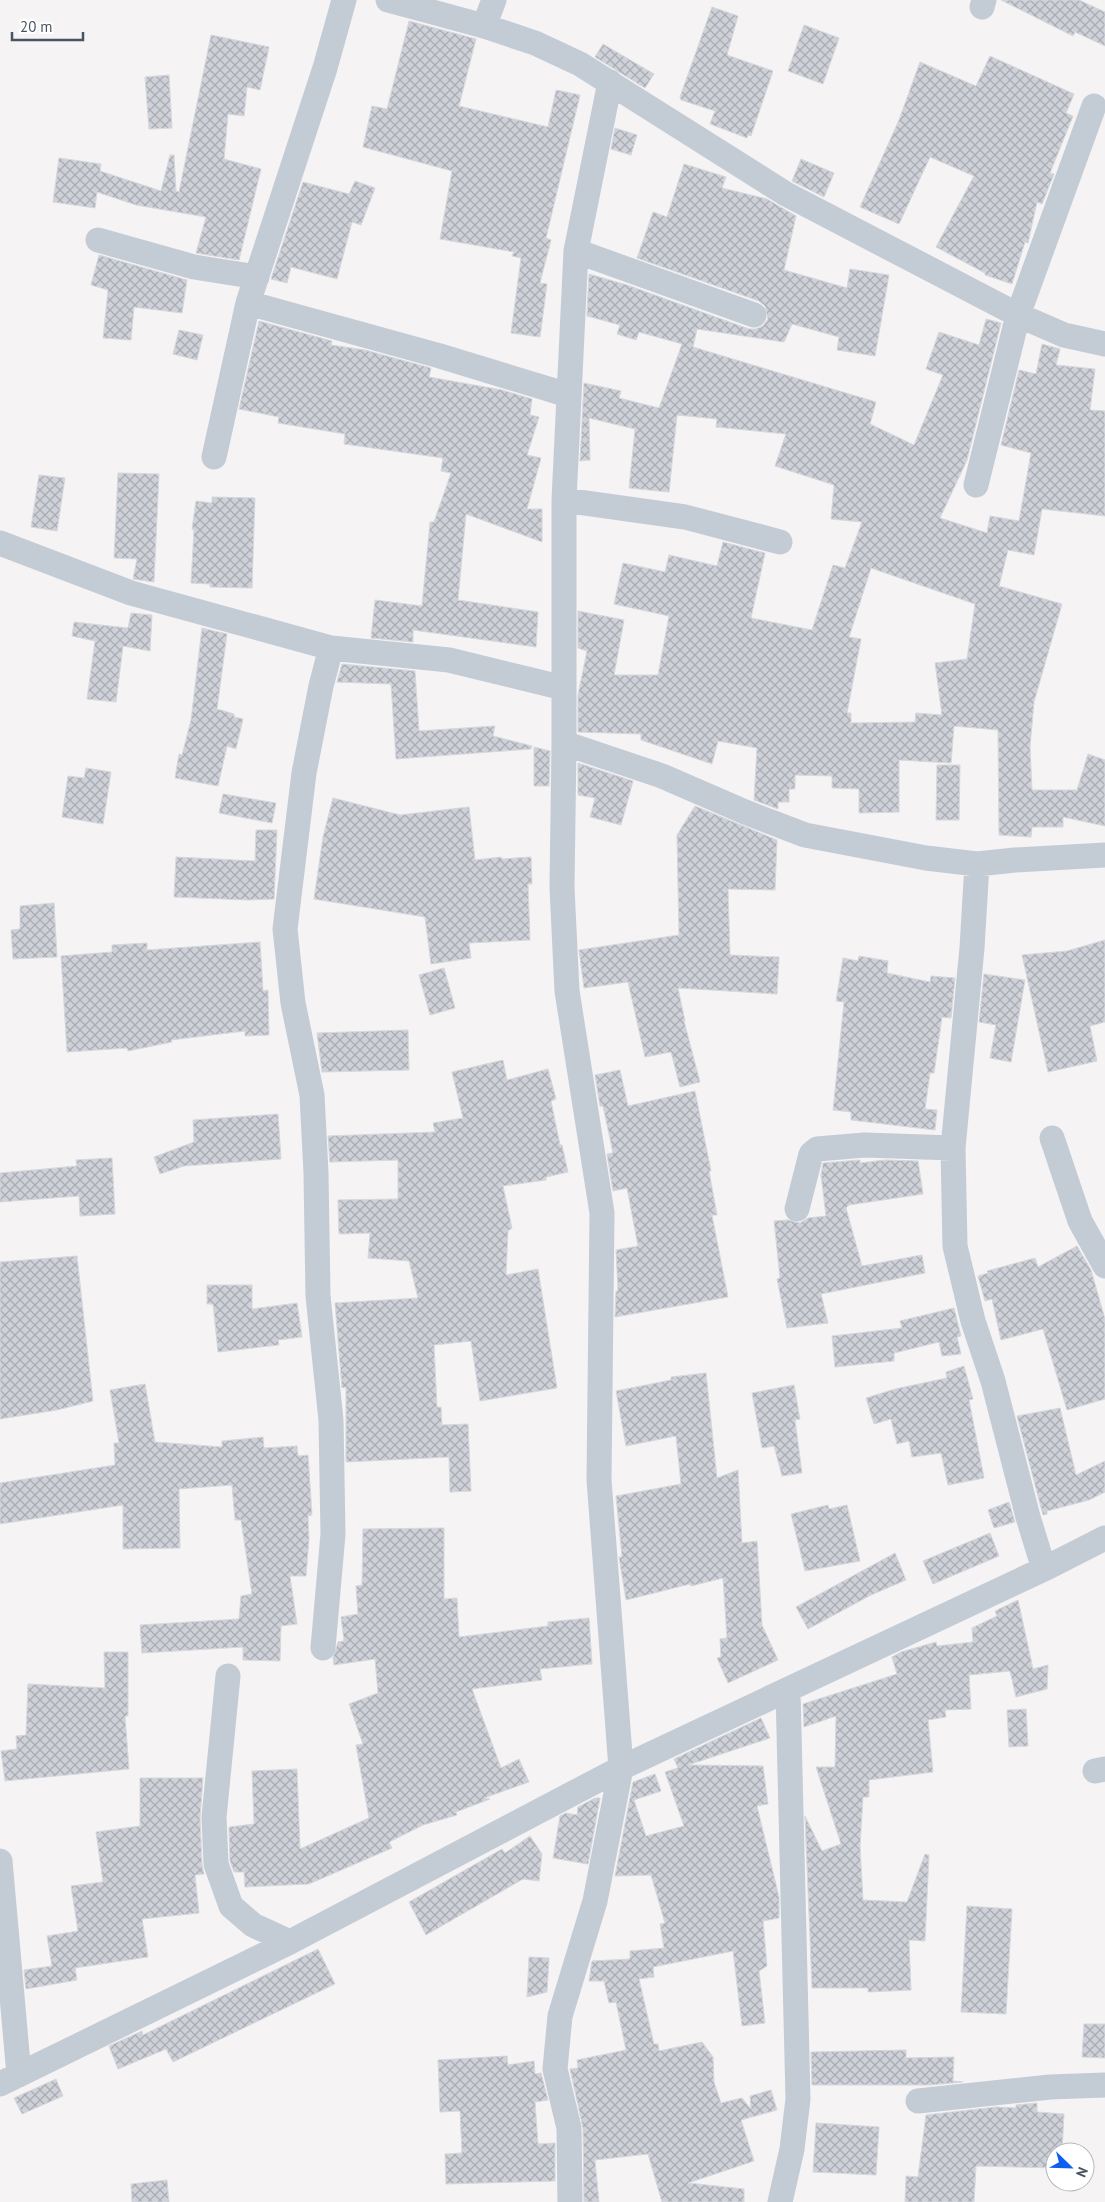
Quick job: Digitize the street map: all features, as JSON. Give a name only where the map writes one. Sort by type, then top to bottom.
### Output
[{"type":"street","points":[[214,457],[248,303],[322,77],[344,0]]},
{"type":"street","points":[[388,0],[484,26],[535,43],[580,64],[786,194],[1018,315],[1064,335],[1105,344]]},
{"type":"street","points":[[484,26],[494,0]]},
{"type":"street","points":[[570,2202],[569,2128],[555,2069],[560,2016],[595,1901],[621,1768],[599,1480],[602,1213],[567,991],[562,888],[564,500],[576,251],[610,82]]},
{"type":"street","points":[[976,485],[1018,315],[1094,106]]},
{"type":"street","points":[[98,240],[194,267],[257,277]]},
{"type":"street","points":[[576,251],[754,315]]},
{"type":"street","points":[[248,303],[440,356],[568,395]]},
{"type":"street","points":[[564,500],[685,517],[780,542]]},
{"type":"street","points":[[0,542],[131,593],[331,648],[449,660],[564,688]]},
{"type":"street","points":[[324,1648],[333,1534],[331,1420],[318,1296],[316,1173],[312,1095],[293,1003],[285,929],[292,856],[304,773],[321,686],[331,648]]},
{"type":"street","points":[[564,743],[662,776],[745,812],[805,835],[926,858],[977,864],[1105,855]]},
{"type":"street","points":[[977,864],[972,948],[952,1148],[955,1246],[973,1321],[993,1381],[1028,1517],[1044,1569]]},
{"type":"street","points":[[1052,1138],[1080,1221],[1105,1266]]},
{"type":"street","points":[[797,1209],[811,1154],[816,1149],[865,1145],[952,1148]]},
{"type":"street","points":[[0,1861],[9,2080],[290,1942],[621,1768],[1044,1569],[1105,1538]]},
{"type":"street","points":[[228,1676],[214,1817],[216,1864],[231,1906],[253,1925],[290,1942]]},
{"type":"street","points":[[780,2202],[792,2149],[798,2099],[788,1690]]},
{"type":"street","points":[[918,2101],[1050,2087],[1105,2085]]},
{"type":"building","points":[[1001,0],[1079,0],[1105,12],[1105,46],[1075,32],[1073,36]]},
{"type":"building","points":[[712,7],[738,16],[727,55],[773,71],[751,136],[748,135],[747,138],[710,124],[715,111],[681,100],[680,97]]},
{"type":"building","points":[[409,21],[476,39],[459,106],[548,127],[556,90],[580,95],[546,238],[551,240],[540,283],[547,284],[540,337],[511,333],[521,258],[512,256],[514,252],[440,239],[452,171],[363,147],[372,106],[387,109]]},
{"type":"building","points":[[804,25],[839,38],[823,84],[788,71]]},
{"type":"building","points":[[211,35],[269,47],[260,90],[247,87],[244,116],[228,114],[224,159],[261,169],[239,260],[196,253],[206,217],[136,205],[97,192],[95,208],[53,202],[59,158],[101,164],[100,171],[161,191],[170,155],[174,155],[176,191],[179,192]]},
{"type":"building","points":[[603,44],[654,74],[645,88],[595,57]]},
{"type":"building","points":[[990,56],[1074,94],[1066,113],[1073,116],[1050,173],[1054,174],[1042,204],[1037,202],[1028,243],[1025,242],[1012,284],[985,275],[985,273],[936,247],[974,176],[930,157],[899,224],[860,207],[899,120],[920,62],[976,86]]},
{"type":"building","points":[[169,75],[172,128],[149,129],[145,77]]},
{"type":"building","points":[[615,128],[637,135],[631,155],[611,149]]},
{"type":"building","points":[[801,159],[834,173],[824,197],[792,181]]},
{"type":"building","points":[[684,164],[726,177],[722,188],[767,199],[796,216],[784,270],[847,288],[850,269],[889,275],[875,356],[837,350],[839,337],[792,324],[784,342],[697,329],[693,347],[876,402],[870,424],[914,445],[943,375],[926,369],[939,332],[979,345],[986,319],[1001,323],[967,460],[940,518],[987,533],[990,516],[1019,521],[1031,453],[1001,445],[1019,370],[1036,374],[1042,344],[1060,349],[1056,365],[1095,369],[1090,410],[1105,411],[1105,516],[1042,509],[1034,555],[1008,550],[999,586],[1062,604],[1034,702],[1030,747],[1032,790],[1077,790],[1088,754],[1105,760],[1105,826],[1063,817],[1063,827],[1032,827],[1031,837],[999,835],[998,730],[954,726],[951,763],[899,760],[899,812],[859,813],[859,789],[832,788],[832,776],[795,775],[795,789],[789,789],[789,802],[778,802],[778,809],[754,800],[757,748],[718,741],[712,764],[641,740],[641,734],[578,732],[578,695],[587,651],[578,648],[578,611],[624,620],[614,675],[658,675],[669,616],[614,604],[623,563],[665,572],[669,555],[717,566],[723,542],[765,553],[751,618],[812,630],[833,565],[845,568],[862,522],[831,519],[834,485],[775,466],[786,434],[716,427],[717,419],[677,415],[669,492],[629,488],[635,429],[589,418],[590,460],[580,461],[584,383],[621,391],[619,398],[659,408],[682,344],[639,332],[636,340],[617,334],[620,325],[587,316],[589,274],[627,285],[749,329],[763,326],[768,319],[765,306],[759,301],[637,258],[653,212],[667,217]],"holes":[[[871,568],[975,604],[967,659],[935,663],[942,715],[916,713],[915,722],[851,723],[851,713],[847,713],[861,639],[849,637]]]},
{"type":"building","points":[[355,181],[375,188],[361,225],[352,222],[337,279],[291,267],[287,283],[271,279],[303,182],[349,194]]},
{"type":"building","points":[[99,255],[187,280],[182,313],[134,307],[131,340],[103,338],[108,290],[91,285]]},
{"type":"building","points":[[259,321],[332,341],[331,345],[365,350],[431,368],[429,377],[502,390],[532,399],[530,415],[539,417],[527,455],[541,458],[527,509],[542,509],[542,542],[466,514],[458,600],[538,612],[536,647],[413,630],[413,642],[371,638],[375,600],[422,606],[430,522],[434,522],[451,473],[441,471],[443,458],[344,444],[345,434],[278,423],[279,417],[239,409]]},
{"type":"building","points":[[179,330],[203,335],[197,360],[173,354]]},
{"type":"building","points":[[118,473],[159,474],[154,582],[133,579],[137,559],[114,558]]},
{"type":"building","points":[[39,475],[65,478],[57,531],[31,527]]},
{"type":"building","points":[[212,497],[255,498],[252,588],[210,587],[210,584],[191,583],[194,530],[192,529],[196,501],[212,503]]},
{"type":"building","points":[[131,613],[152,615],[150,651],[123,646],[116,702],[87,699],[95,641],[72,636],[74,622],[128,628]]},
{"type":"building","points":[[202,628],[227,634],[217,709],[243,719],[236,749],[227,746],[218,786],[175,778],[179,754],[182,755],[191,720]]},
{"type":"building","points":[[342,664],[415,671],[419,731],[495,726],[493,736],[532,746],[531,749],[396,759],[391,684],[337,682]]},
{"type":"building","points":[[534,747],[550,751],[549,786],[534,786]]},
{"type":"building","points":[[578,763],[633,781],[621,825],[590,817],[595,798],[578,795]]},
{"type":"building","points":[[937,765],[960,765],[959,820],[936,820]]},
{"type":"building","points":[[86,768],[111,772],[103,824],[62,817],[68,776],[84,778]]},
{"type":"building","points":[[223,794],[276,803],[272,823],[219,813]]},
{"type":"building","points":[[333,798],[400,815],[469,807],[475,860],[501,857],[502,859],[531,857],[532,884],[528,884],[530,940],[469,943],[471,958],[431,964],[425,917],[314,899],[323,837]]},
{"type":"building","points":[[695,806],[777,840],[775,890],[728,889],[730,955],[779,957],[777,994],[678,988],[684,1021],[700,1082],[680,1087],[671,1052],[645,1057],[628,982],[584,988],[579,950],[679,935],[677,835]]},
{"type":"building","points":[[256,830],[277,830],[274,899],[248,900],[174,897],[176,857],[255,861]]},
{"type":"building","points":[[54,903],[57,957],[13,959],[11,930],[20,929],[20,906]]},
{"type":"building","points":[[1105,940],[1105,1022],[1090,1026],[1097,1061],[1048,1072],[1022,955],[1067,951]]},
{"type":"building","points":[[260,942],[263,991],[268,990],[269,1035],[245,1036],[245,1031],[171,1040],[172,1042],[128,1051],[127,1048],[67,1052],[61,956],[112,952],[112,945],[147,943],[147,950]]},
{"type":"building","points":[[859,956],[888,961],[887,973],[930,982],[931,976],[955,978],[951,1018],[942,1017],[934,1073],[930,1073],[925,1109],[937,1110],[935,1130],[851,1120],[851,1112],[833,1110],[844,1002],[836,1001],[843,958],[858,961]]},
{"type":"building","points":[[444,968],[455,1008],[430,1015],[419,975]]},
{"type":"building","points":[[984,974],[1025,980],[1011,1062],[990,1058],[996,1025],[979,1022]]},
{"type":"building","points":[[408,1030],[409,1070],[322,1072],[317,1033]]},
{"type":"building","points":[[503,1060],[507,1080],[548,1069],[556,1099],[551,1101],[568,1172],[546,1177],[546,1180],[503,1186],[512,1228],[508,1231],[506,1275],[538,1269],[557,1388],[480,1401],[471,1341],[434,1345],[437,1407],[441,1407],[442,1425],[468,1424],[471,1491],[450,1492],[449,1457],[346,1462],[346,1387],[342,1388],[335,1303],[418,1298],[409,1261],[368,1258],[370,1233],[339,1234],[338,1200],[398,1199],[398,1160],[330,1162],[328,1136],[435,1132],[433,1123],[463,1118],[452,1072]]},
{"type":"building","points":[[620,1070],[628,1106],[695,1091],[711,1171],[709,1171],[717,1215],[712,1215],[728,1297],[615,1317],[616,1291],[618,1291],[616,1250],[638,1246],[627,1188],[613,1191],[607,1154],[613,1153],[603,1106],[600,1106],[595,1075]]},
{"type":"building","points":[[278,1114],[281,1159],[184,1166],[160,1174],[154,1157],[194,1142],[193,1120]]},
{"type":"building","points":[[112,1158],[115,1214],[80,1216],[79,1196],[0,1202],[0,1173],[77,1166],[76,1160]]},
{"type":"building","points":[[860,1160],[860,1163],[885,1160],[918,1161],[923,1194],[849,1205],[846,1208],[862,1266],[922,1255],[925,1273],[821,1294],[828,1323],[787,1328],[777,1279],[780,1278],[774,1221],[788,1220],[800,1223],[808,1218],[826,1216],[821,1175],[823,1163]]},
{"type":"building","points":[[1077,1246],[1091,1270],[1105,1319],[1105,1399],[1067,1410],[1043,1329],[1001,1340],[992,1299],[985,1301],[978,1276],[988,1273],[987,1271],[1035,1258],[1038,1267]]},
{"type":"building","points":[[77,1256],[93,1401],[57,1410],[0,1419],[0,1262]]},
{"type":"building","points":[[207,1285],[252,1285],[252,1309],[297,1303],[302,1337],[278,1340],[279,1345],[218,1352],[213,1304],[207,1304]]},
{"type":"building","points":[[954,1308],[961,1336],[957,1337],[961,1354],[942,1356],[939,1342],[894,1353],[894,1361],[835,1367],[832,1336],[902,1328],[900,1321]]},
{"type":"building","points":[[964,1366],[973,1399],[969,1400],[984,1478],[948,1485],[941,1453],[912,1457],[909,1441],[897,1444],[891,1419],[874,1424],[866,1398],[895,1389],[947,1378],[946,1372]]},
{"type":"building","points":[[706,1373],[717,1478],[738,1470],[742,1543],[757,1541],[762,1625],[778,1660],[728,1683],[717,1658],[721,1657],[720,1639],[727,1638],[723,1578],[626,1600],[619,1557],[622,1557],[616,1496],[681,1484],[676,1436],[626,1446],[616,1391],[671,1380],[671,1377]]},
{"type":"building","points":[[145,1384],[155,1442],[222,1447],[222,1441],[263,1437],[264,1448],[297,1446],[298,1456],[308,1455],[312,1515],[308,1516],[309,1539],[306,1576],[290,1576],[297,1624],[281,1626],[280,1661],[243,1660],[243,1647],[142,1653],[140,1625],[239,1619],[241,1596],[252,1594],[241,1520],[235,1520],[232,1485],[179,1489],[180,1548],[123,1549],[123,1505],[0,1524],[0,1483],[115,1465],[114,1443],[119,1443],[110,1390]]},
{"type":"building","points":[[794,1385],[800,1419],[795,1420],[802,1473],[782,1476],[774,1446],[762,1448],[752,1393]]},
{"type":"building","points":[[1060,1408],[1076,1475],[1105,1461],[1105,1492],[1089,1500],[1047,1511],[1047,1514],[1043,1515],[1017,1416]]},
{"type":"building","points":[[1009,1502],[1015,1522],[994,1528],[988,1510]]},
{"type":"building","points":[[828,1505],[829,1509],[847,1505],[860,1561],[805,1571],[791,1514]]},
{"type":"building","points":[[444,1528],[444,1599],[457,1598],[459,1637],[548,1626],[548,1622],[589,1618],[592,1664],[540,1669],[542,1680],[472,1689],[501,1768],[519,1759],[529,1782],[484,1798],[490,1799],[456,1812],[457,1815],[423,1825],[389,1842],[392,1848],[309,1884],[245,1887],[244,1872],[234,1872],[230,1861],[229,1827],[254,1824],[252,1771],[297,1769],[300,1849],[369,1818],[356,1745],[363,1744],[349,1704],[378,1693],[375,1659],[334,1665],[333,1658],[338,1642],[344,1641],[341,1617],[358,1614],[356,1586],[362,1585],[363,1529]]},
{"type":"building","points":[[990,1533],[999,1556],[933,1584],[923,1561]]},
{"type":"building","points":[[895,1553],[906,1580],[871,1595],[808,1629],[796,1607]]},
{"type":"building","points":[[1018,1600],[1033,1669],[1048,1665],[1047,1689],[1016,1697],[1010,1671],[969,1675],[971,1709],[945,1710],[946,1717],[928,1720],[933,1772],[869,1780],[869,1797],[863,1797],[860,1847],[863,1900],[907,1902],[925,1854],[929,1855],[925,1941],[909,1940],[911,1990],[868,1992],[868,1988],[812,1988],[805,1816],[822,1851],[841,1844],[816,1767],[835,1767],[836,1716],[804,1727],[803,1704],[897,1674],[892,1657],[901,1652],[936,1642],[937,1646],[973,1642],[972,1628],[997,1616],[995,1611]]},
{"type":"building","points":[[104,1652],[128,1652],[128,1716],[125,1716],[129,1769],[5,1781],[1,1751],[17,1749],[16,1736],[26,1735],[28,1684],[105,1688]]},
{"type":"building","points":[[1026,1709],[1028,1746],[1009,1747],[1007,1710]]},
{"type":"building","points":[[761,1718],[770,1738],[688,1765],[763,1766],[768,1804],[757,1806],[779,1897],[779,1918],[763,1921],[767,1966],[759,1971],[765,2023],[742,2026],[733,1951],[653,1967],[654,1977],[639,1979],[654,2044],[658,2044],[659,2051],[702,2042],[713,2057],[714,2082],[721,2103],[742,2098],[751,2109],[750,2096],[771,2090],[777,2110],[741,2120],[754,2161],[688,2183],[744,2189],[744,2202],[662,2202],[648,2154],[595,2160],[599,2202],[584,2202],[583,2128],[570,2069],[578,2068],[577,2060],[626,2050],[616,2002],[609,2003],[604,1981],[589,1981],[592,1961],[630,1959],[630,1951],[664,1948],[660,1924],[665,1923],[651,1875],[615,1876],[633,1782],[655,1774],[661,1791],[634,1800],[646,1836],[684,1826],[665,1772],[678,1768],[674,1759]]},
{"type":"building","points":[[140,1778],[203,1778],[200,1818],[204,1874],[195,1875],[199,1913],[142,1919],[148,1957],[75,1968],[77,1980],[26,1989],[24,1970],[52,1966],[47,1936],[78,1931],[71,1886],[103,1882],[96,1832],[140,1826]]},
{"type":"building","points":[[595,1798],[600,1798],[588,1864],[553,1858],[560,1816],[566,1813],[577,1815],[578,1807]]},
{"type":"building","points":[[530,1836],[542,1854],[539,1881],[523,1879],[426,1935],[409,1902],[502,1849],[505,1853]]},
{"type":"building","points":[[967,1906],[1012,1909],[1006,2014],[961,2012]]},
{"type":"building","points":[[318,1949],[335,1984],[173,2062],[166,2049],[118,2069],[109,2046],[142,2031],[143,2035]]},
{"type":"building","points":[[529,1957],[549,1958],[547,1992],[527,1997]]},
{"type":"building","points":[[1084,2024],[1105,2024],[1105,2058],[1082,2057]]},
{"type":"building","points":[[906,2050],[906,2058],[954,2057],[953,2081],[963,2082],[930,2085],[812,2085],[811,2052]]},
{"type":"building","points":[[507,2056],[508,2065],[534,2061],[535,2074],[541,2073],[548,2100],[535,2102],[538,2144],[555,2143],[555,2181],[446,2184],[445,2154],[462,2153],[460,2111],[440,2112],[438,2060]]},
{"type":"building","points":[[56,2079],[63,2096],[22,2114],[14,2098]]},
{"type":"building","points":[[1037,2103],[1037,2112],[1064,2114],[1063,2142],[1045,2142],[1045,2168],[976,2166],[974,2202],[905,2202],[906,2176],[918,2177],[926,2115],[996,2107],[1016,2108],[1016,2105]]},
{"type":"building","points":[[816,2123],[879,2127],[876,2175],[813,2172]]},
{"type":"building","points":[[167,2180],[169,2202],[132,2202],[131,2184]]}]
